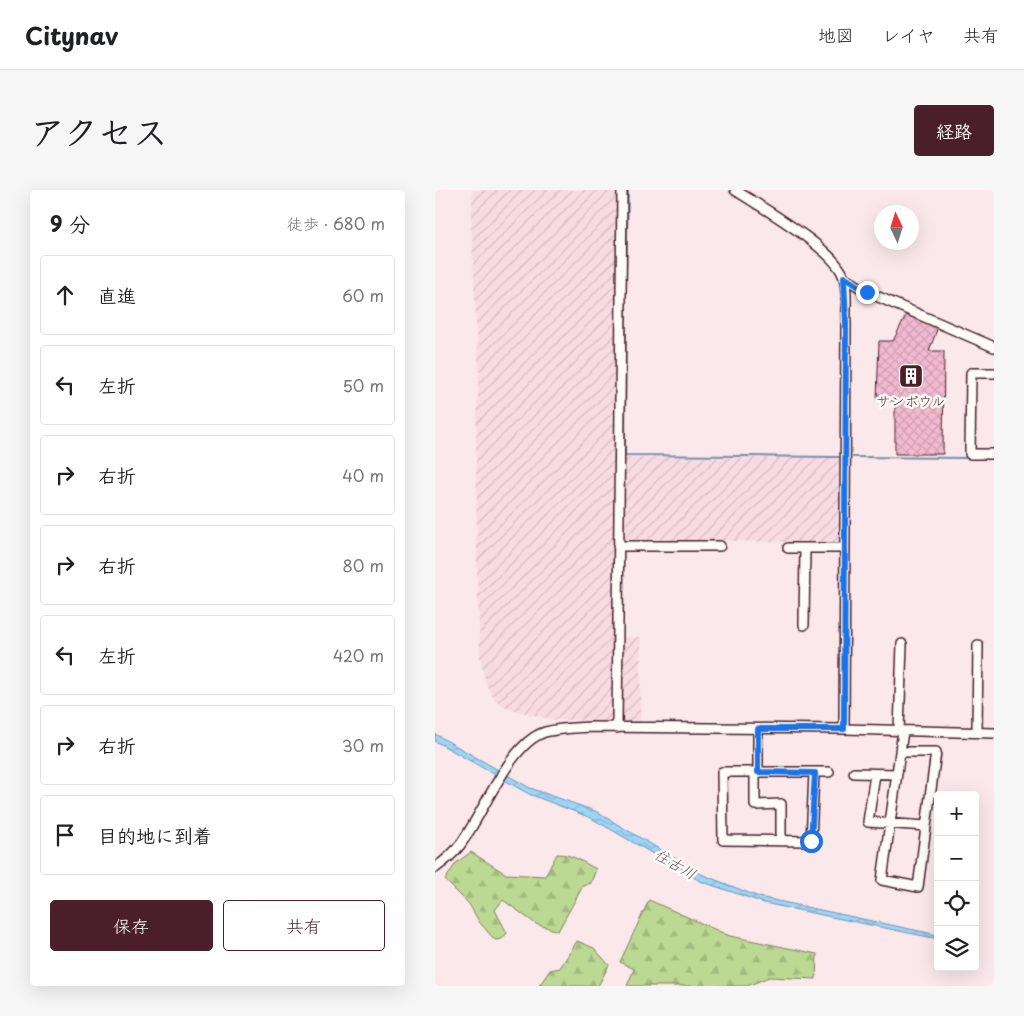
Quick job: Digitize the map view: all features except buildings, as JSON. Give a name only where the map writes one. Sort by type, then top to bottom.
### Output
[{"type":"street","points":[[617,728],[622,190]]},
{"type":"street","points":[[735,190],[816,244],[837,266],[844,277],[867,292],[994,347]]},
{"type":"street","points":[[844,277],[846,324],[844,729]]},
{"type":"street","points":[[994,373],[971,373],[969,454],[994,454]]},
{"type":"street","points":[[618,546],[720,546]]},
{"type":"street","points":[[788,548],[845,548]]},
{"type":"street","points":[[804,625],[805,548]]},
{"type":"street","points":[[900,752],[936,752],[918,887],[882,880],[900,752],[902,644]]},
{"type":"street","points":[[977,732],[978,644]]},
{"type":"street","points":[[435,868],[447,860],[461,844],[512,760],[531,739],[544,732],[565,728],[844,729],[994,732]]},
{"type":"street","points":[[758,729],[755,805],[781,804],[781,841]]},
{"type":"street","points":[[815,773],[811,841],[723,840],[723,772],[829,772]]},
{"type":"street","points":[[853,774],[897,774]]},
{"type":"street","points":[[875,774],[869,822],[926,826]]},
{"type":"shaded area","points":[[473,190],[619,190],[612,721],[554,720],[510,709],[495,700],[487,687],[480,657],[477,564],[476,432],[479,374],[471,222]]},
{"type":"shaded area","points":[[625,457],[839,458],[839,543],[625,539]]},
{"type":"shaded area","points":[[641,637],[640,722],[622,722],[623,638]]},
{"type":"green space","points":[[471,852],[506,874],[545,876],[557,854],[573,857],[596,869],[591,883],[583,886],[558,931],[536,924],[503,900],[495,910],[507,933],[502,939],[495,940],[480,923],[469,904],[445,880],[456,863]]},
{"type":"green space","points":[[649,900],[730,936],[817,954],[816,979],[769,977],[747,986],[627,986],[634,969],[620,962]]},
{"type":"green space","points":[[577,941],[594,948],[609,965],[598,986],[539,986],[550,970],[560,968]]},
{"type":"water","name":"住古川","points":[[435,734],[530,788],[595,811],[701,874],[759,897],[934,934],[934,938],[764,903],[700,881],[591,818],[529,794],[435,741]]},
{"type":"waterway","points":[[628,190],[625,455],[839,457]]},
{"type":"waterway","points":[[853,457],[969,458]]},
{"type":"place","name":"サンボウル","points":[[911,376]]},
{"type":"route","points":[[811,841],[815,773],[758,772],[758,729],[844,729],[846,324],[844,277],[867,292]]}]
